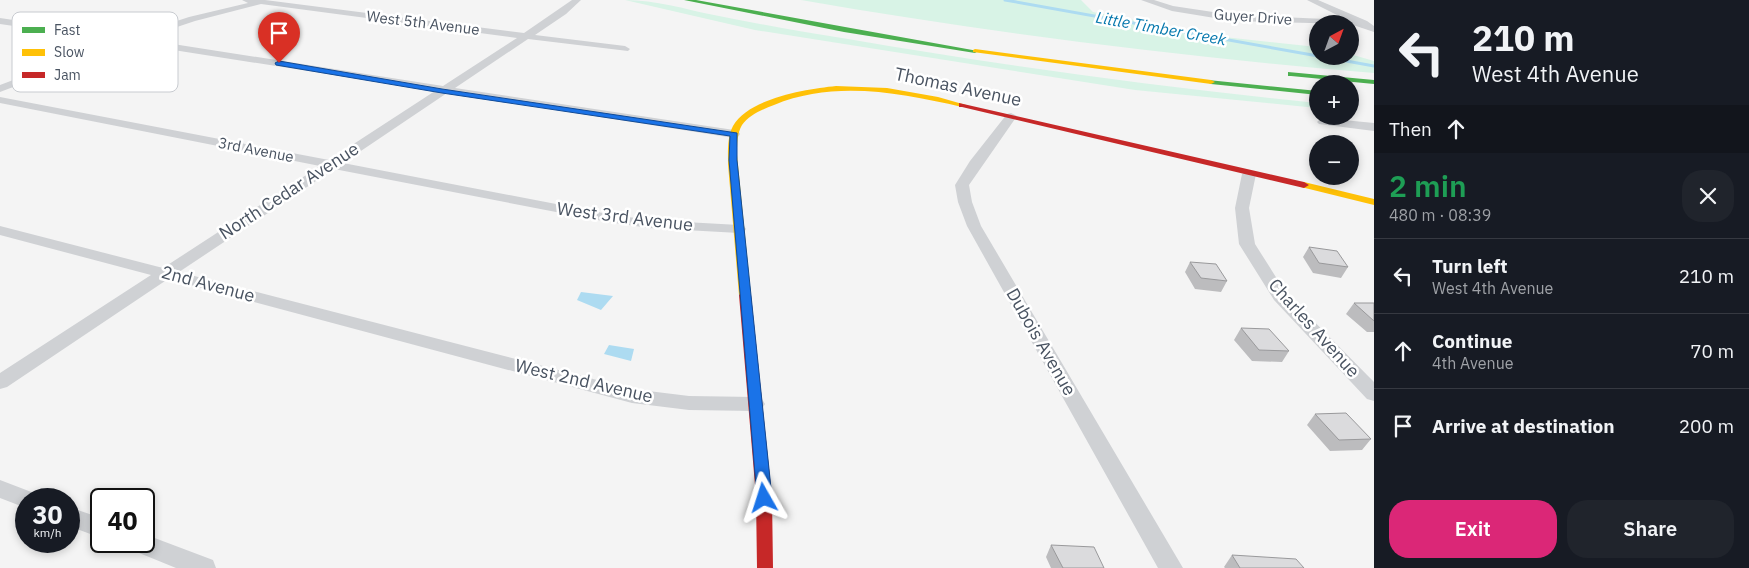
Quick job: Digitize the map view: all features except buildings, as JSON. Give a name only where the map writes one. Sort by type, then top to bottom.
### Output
[{"type":"main road","points":[[687,0],[807,24],[1015,57],[1309,93]]},
{"type":"main road","points":[[1275,73],[1374,82]]},
{"type":"main road","name":"Thomas Avenue","points":[[734,134],[739,123],[757,110],[774,102],[812,92],[833,89],[884,89],[1011,116],[1249,174],[1374,202]]},
{"type":"main road","points":[[734,134],[733,160],[764,498],[765,568]]},
{"type":"street","name":"West 5th Avenue","points":[[246,0],[267,1],[625,49]]},
{"type":"street","name":"North Cedar Avenue","points":[[0,382],[563,12],[578,0]]},
{"type":"street","name":"Guyer Drive","points":[[1145,0],[1172,8],[1232,18],[1364,23]]},
{"type":"street","points":[[1311,0],[1374,29]]},
{"type":"street","points":[[178,23],[267,1]]},
{"type":"street","points":[[178,48],[442,91],[734,134]]},
{"type":"street","points":[[0,89],[12,84]]},
{"type":"street","name":"3rd Avenue","points":[[0,100],[541,206]]},
{"type":"street","name":"Dubois Avenue","points":[[1011,116],[974,164],[962,185],[965,202],[974,226],[1171,568]]},
{"type":"street","points":[[1354,125],[1374,127]]},
{"type":"street","name":"Charles Avenue","points":[[1249,174],[1242,208],[1247,244],[1280,296],[1374,394]]},
{"type":"street","name":"West 3rd Avenue","points":[[541,206],[649,224],[739,229]]},
{"type":"street","name":"2nd Avenue","points":[[0,230],[416,339]]},
{"type":"street","name":"West 2nd Avenue","points":[[416,339],[632,396],[689,403],[755,404]]},
{"type":"street","points":[[0,489],[15,495]]},
{"type":"street","points":[[155,549],[198,566]]},
{"type":"green space","points":[[625,0],[659,3],[781,28],[1024,67],[1141,83],[1309,102],[1309,107],[1135,90],[755,30]]},
{"type":"green space","points":[[801,0],[1081,0],[1093,12],[1224,37],[1309,46],[1309,65],[1359,65],[1359,57],[1374,61],[1374,73],[1158,52],[872,12]]},
{"type":"water","points":[[581,292],[613,296],[601,310],[577,300]]},
{"type":"water","points":[[609,345],[634,349],[631,361],[604,354]]},
{"type":"waterway","name":"Little Timber Creek","points":[[1005,0],[1309,54]]},
{"type":"waterway","name":"Little Timber Creek","points":[[1359,63],[1374,66]]},
{"type":"traffic: fast","points":[[687,0],[844,30],[975,51]]},
{"type":"traffic: fast","points":[[1291,74],[1374,82]]},
{"type":"traffic: fast","points":[[1211,82],[1309,92]]},
{"type":"traffic: slow","points":[[975,51],[1211,82]]},
{"type":"traffic: slow","points":[[745,295],[732,155],[736,129],[743,119],[750,113],[786,97],[836,88],[862,88],[913,94],[962,105]]},
{"type":"traffic: slow","points":[[1304,185],[1374,202]]},
{"type":"traffic: jam","points":[[962,105],[1304,185]]},
{"type":"traffic: jam","points":[[745,295],[764,497],[765,568]]},
{"type":"route","points":[[279,63],[442,91],[734,134],[733,160],[764,498]]}]
